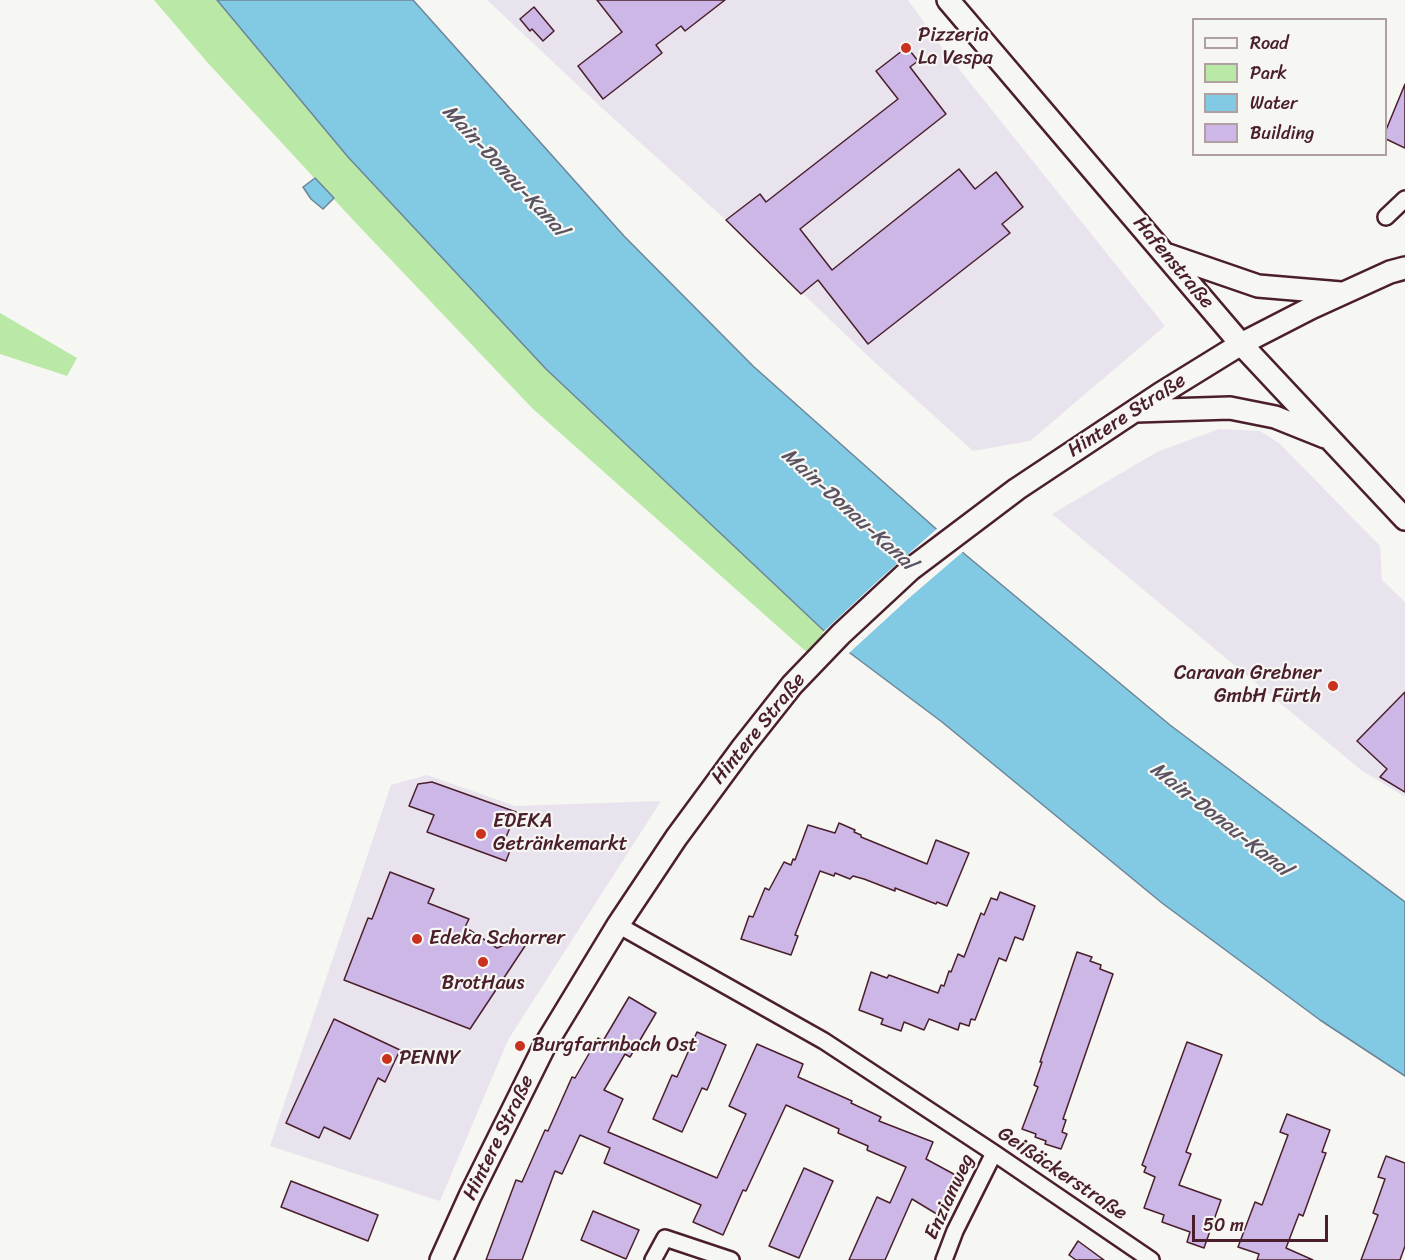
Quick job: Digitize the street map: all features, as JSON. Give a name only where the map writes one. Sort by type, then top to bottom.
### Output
[{"type":"street","name":"Hafenstraße","points":[[948,0],[1241,344],[1405,519]]},
{"type":"street","points":[[1386,217],[1405,199]]},
{"type":"street","points":[[1167,255],[1257,286],[1346,293]]},
{"type":"street","name":"Hintere Straße","points":[[441,1260],[544,1047],[618,925],[693,815],[792,685],[841,634],[911,569],[1017,489],[1136,411],[1241,344],[1311,308],[1390,272],[1405,268]]},
{"type":"street","points":[[1136,411],[1230,408],[1275,417],[1330,439]]},
{"type":"street","name":"Geißäckerstraße","points":[[618,925],[824,1041],[1151,1260]]},
{"type":"street","name":"Enzianweg","points":[[944,1260],[955,1231],[994,1153]]},
{"type":"street","points":[[653,1260],[664,1238],[731,1260]]},
{"type":"shaded area","points":[[487,0],[908,0],[943,49],[1165,326],[1030,441],[973,451],[871,359],[726,220]]},
{"type":"shaded area","name":"Caravan Grebner GmbH Fürth","points":[[1219,429],[1260,431],[1280,444],[1380,546],[1382,580],[1405,602],[1405,797],[1361,770],[1052,514],[1157,452]]},
{"type":"shaded area","points":[[427,775],[515,806],[661,801],[508,1040],[440,1201],[270,1146],[391,785]]},
{"type":"green space","points":[[154,0],[217,0],[348,157],[546,369],[838,644],[819,661],[802,648],[532,408],[355,222],[207,62]]},
{"type":"green space","points":[[0,313],[77,358],[67,376],[0,354]]},
{"type":"water","name":"Main-Donau-Kanal","points":[[217,0],[413,0],[624,236],[753,366],[961,551],[1170,725],[1405,902],[1405,1076],[1320,1020],[1162,903],[942,722],[838,644],[546,369],[348,157]]},
{"type":"water","points":[[315,178],[334,198],[323,209],[311,199],[303,187]]},
{"type":"pier","points":[[939,527],[965,550],[848,654],[822,633],[883,576]]},
{"type":"building","points":[[597,0],[725,0],[685,31],[681,26],[656,45],[662,53],[603,99],[578,66],[622,32]]},
{"type":"building","points":[[534,7],[554,31],[543,41],[520,19]]},
{"type":"building","points":[[907,47],[918,61],[910,67],[946,114],[800,229],[832,270],[959,169],[975,189],[996,172],[1023,207],[1002,224],[1010,233],[868,344],[818,280],[801,294],[726,220],[760,194],[766,202],[898,99],[876,71]]},
{"type":"building","points":[[1405,84],[1405,148],[1387,139],[1387,128]]},
{"type":"building","points":[[1405,692],[1405,792],[1380,777],[1387,769],[1357,741]]},
{"type":"building","points":[[432,782],[516,812],[505,840],[513,843],[506,861],[427,832],[434,815],[409,806],[418,784]]},
{"type":"building","points":[[839,823],[855,830],[854,832],[861,837],[927,864],[936,840],[969,853],[947,906],[895,888],[895,891],[864,879],[853,876],[850,879],[835,873],[834,876],[820,871],[795,935],[798,936],[791,955],[741,939],[749,916],[753,917],[765,888],[769,890],[784,862],[791,865],[793,859],[795,860],[808,825],[835,833]]},
{"type":"building","points":[[390,872],[434,889],[428,903],[469,919],[465,927],[497,948],[514,941],[525,946],[470,1029],[344,980],[368,918],[372,919]]},
{"type":"building","points":[[1000,892],[1035,906],[1023,940],[1015,937],[1006,961],[999,958],[975,1020],[971,1019],[969,1026],[960,1023],[958,1030],[929,1019],[924,1030],[904,1022],[901,1031],[881,1024],[883,1019],[859,1010],[871,972],[887,978],[889,975],[938,993],[941,985],[944,986],[958,954],[964,957],[981,913],[984,915],[991,898],[997,900]]},
{"type":"building","points":[[1077,952],[1092,957],[1090,961],[1101,965],[1100,969],[1113,974],[1063,1119],[1066,1120],[1062,1132],[1067,1134],[1061,1149],[1045,1144],[1046,1141],[1035,1137],[1036,1134],[1022,1129],[1038,1087],[1034,1085],[1042,1062],[1040,1062]]},
{"type":"building","points":[[629,997],[656,1013],[630,1057],[625,1054],[604,1090],[623,1099],[608,1132],[717,1178],[746,1114],[729,1106],[757,1044],[803,1064],[798,1077],[852,1101],[851,1103],[881,1117],[879,1121],[933,1142],[926,1159],[961,1178],[940,1216],[912,1199],[885,1260],[849,1260],[877,1197],[890,1203],[906,1167],[867,1150],[868,1146],[838,1133],[839,1129],[786,1105],[723,1235],[693,1222],[701,1205],[604,1163],[610,1148],[580,1135],[562,1174],[555,1171],[522,1260],[486,1260],[516,1180],[522,1182],[572,1077],[575,1078],[598,1038],[603,1041]]},
{"type":"building","points":[[334,1019],[400,1050],[385,1082],[378,1078],[350,1139],[324,1127],[319,1138],[286,1123]]},
{"type":"building","points":[[697,1032],[726,1045],[707,1090],[702,1088],[682,1132],[653,1119],[672,1075],[677,1077]]},
{"type":"building","points":[[1187,1042],[1222,1055],[1186,1152],[1191,1154],[1179,1185],[1221,1200],[1204,1248],[1187,1242],[1190,1232],[1162,1222],[1164,1215],[1144,1208],[1155,1177],[1144,1172],[1146,1167],[1142,1165]]},
{"type":"building","points":[[1287,1114],[1330,1130],[1322,1152],[1326,1153],[1303,1216],[1299,1214],[1286,1248],[1313,1260],[1257,1260],[1259,1254],[1238,1247],[1255,1202],[1262,1205],[1288,1135],[1280,1132]]},
{"type":"building","points":[[1386,1156],[1405,1163],[1405,1246],[1400,1260],[1361,1260],[1378,1215],[1373,1213],[1385,1179],[1378,1177]]},
{"type":"building","points":[[804,1168],[833,1181],[799,1258],[769,1246]]},
{"type":"building","points":[[291,1181],[378,1215],[368,1241],[281,1207]]},
{"type":"building","points":[[593,1211],[639,1230],[626,1259],[581,1240]]},
{"type":"building","points":[[1078,1241],[1104,1260],[1076,1260],[1069,1255]]},
{"type":"place","name":"Pizzeria La Vespa","points":[[906,48]]},
{"type":"place","name":"Caravan Grebner GmbH Fürth","points":[[1333,686]]},
{"type":"place","name":"EDEKA Getränkemarkt","points":[[481,834]]},
{"type":"place","name":"Edeka Scharrer","points":[[417,939]]},
{"type":"place","name":"BrotHaus","points":[[483,962]]},
{"type":"place","name":"Burgfarrnbach Ost","points":[[520,1046]]},
{"type":"place","name":"PENNY","points":[[387,1059]]}]
